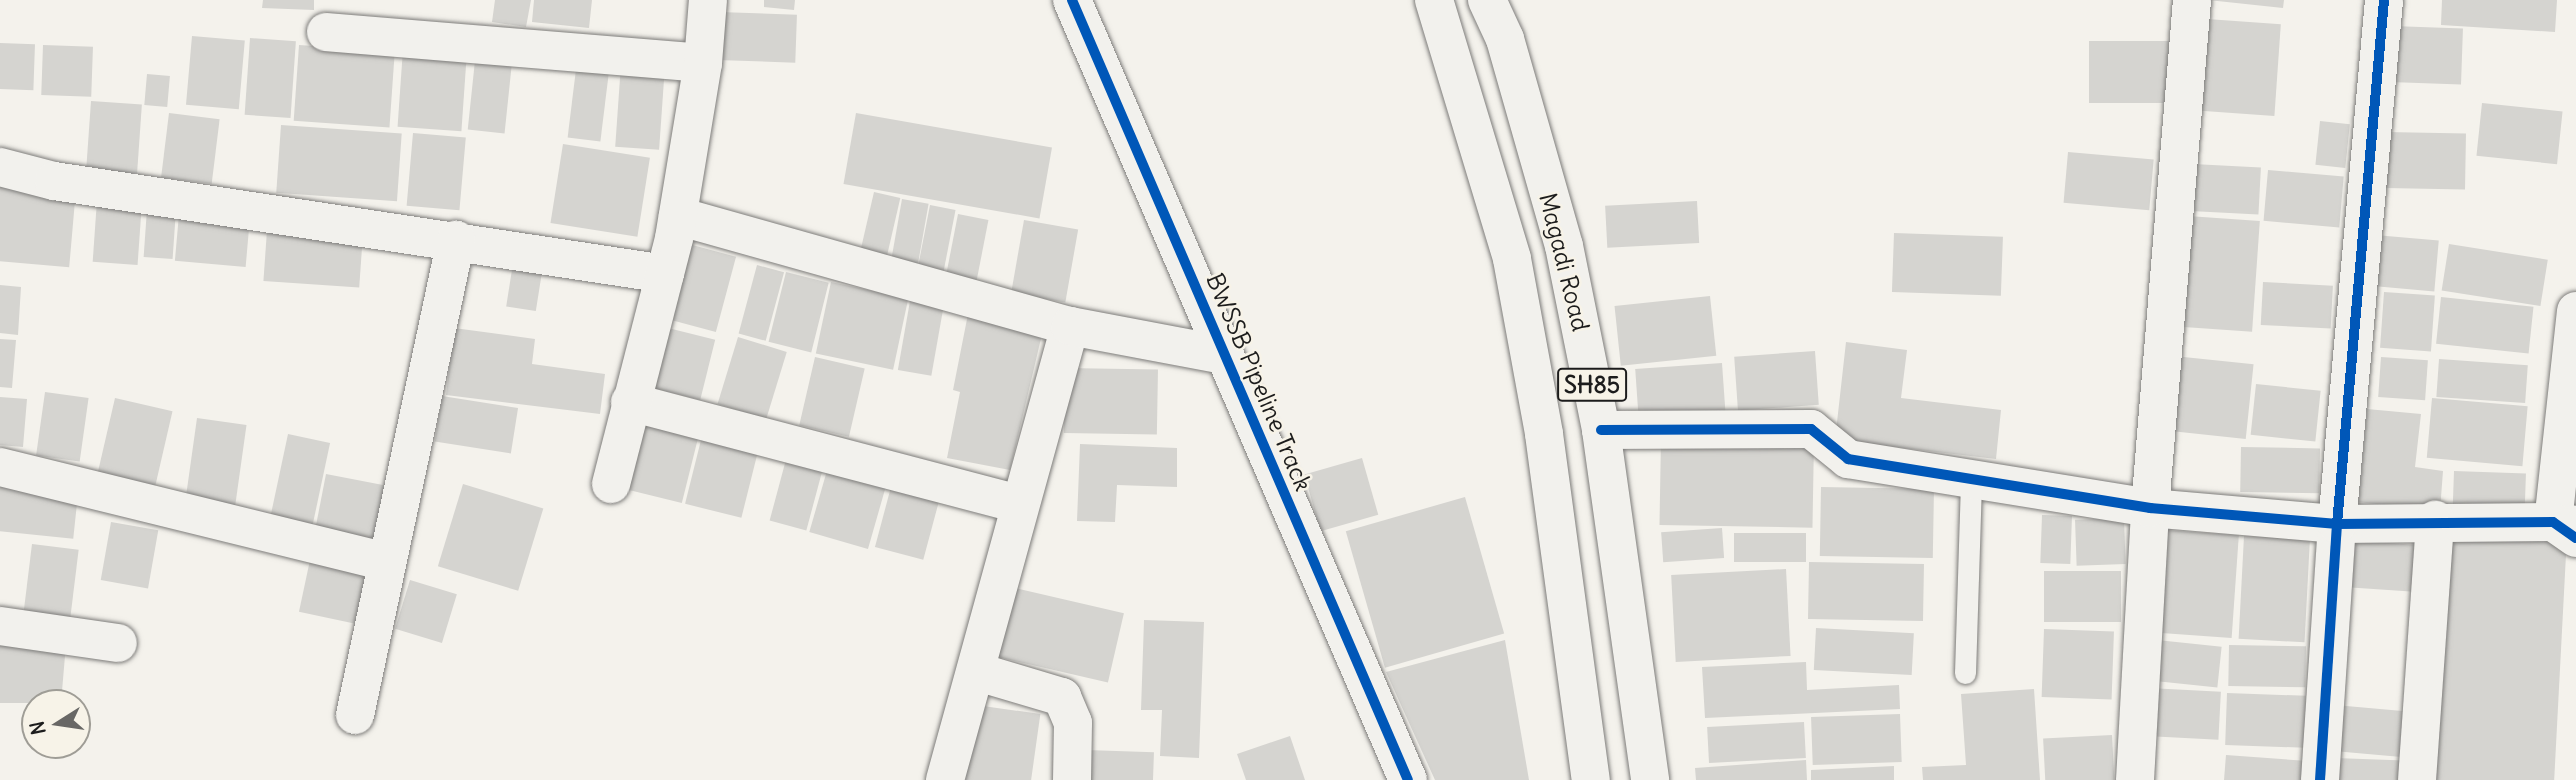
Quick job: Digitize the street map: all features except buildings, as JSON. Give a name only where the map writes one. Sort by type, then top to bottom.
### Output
[{"type":"street","points":[[611,484],[678,216],[703,63],[708,0]]},
{"type":"street","name":"BWSSB Pipeline Track","points":[[1072,0],[1408,780]]},
{"type":"street","name":"Magadi Road","points":[[1434,0],[1512,258],[1544,434],[1591,780]]},
{"type":"street","name":"Magadi Road","points":[[1488,0],[1505,39],[1564,246],[1601,430],[1650,780]]},
{"type":"street","points":[[2135,780],[2150,508],[2192,0]]},
{"type":"street","points":[[2320,780],[2337,524],[2384,0]]},
{"type":"street","points":[[326,32],[703,63]]},
{"type":"street","points":[[0,166],[54,181],[456,240],[665,274]]},
{"type":"street","points":[[678,216],[1070,326],[1224,355]]},
{"type":"street","points":[[355,715],[456,240]]},
{"type":"street","points":[[1601,430],[1811,429],[1848,459],[2150,508],[2337,524],[2435,520],[2568,529],[2576,311]]},
{"type":"street","points":[[945,780],[978,672],[1020,504],[1070,326]]},
{"type":"street","points":[[630,402],[1020,504]]},
{"type":"street","points":[[0,467],[387,562]]},
{"type":"street","points":[[2417,780],[2435,520]]},
{"type":"street","points":[[0,626],[118,643]]},
{"type":"street","points":[[978,672],[1062,697],[1073,723],[1072,780]]},
{"type":"lane","points":[[1965,673],[1971,479]]},
{"type":"cycle path","points":[[1072,0],[1408,780]]},
{"type":"cycle path","points":[[2320,780],[2337,524],[2384,0]]},
{"type":"cycle path","points":[[1601,430],[1811,429],[1848,459],[2150,508],[2337,524],[2553,522],[2576,538]]}]
